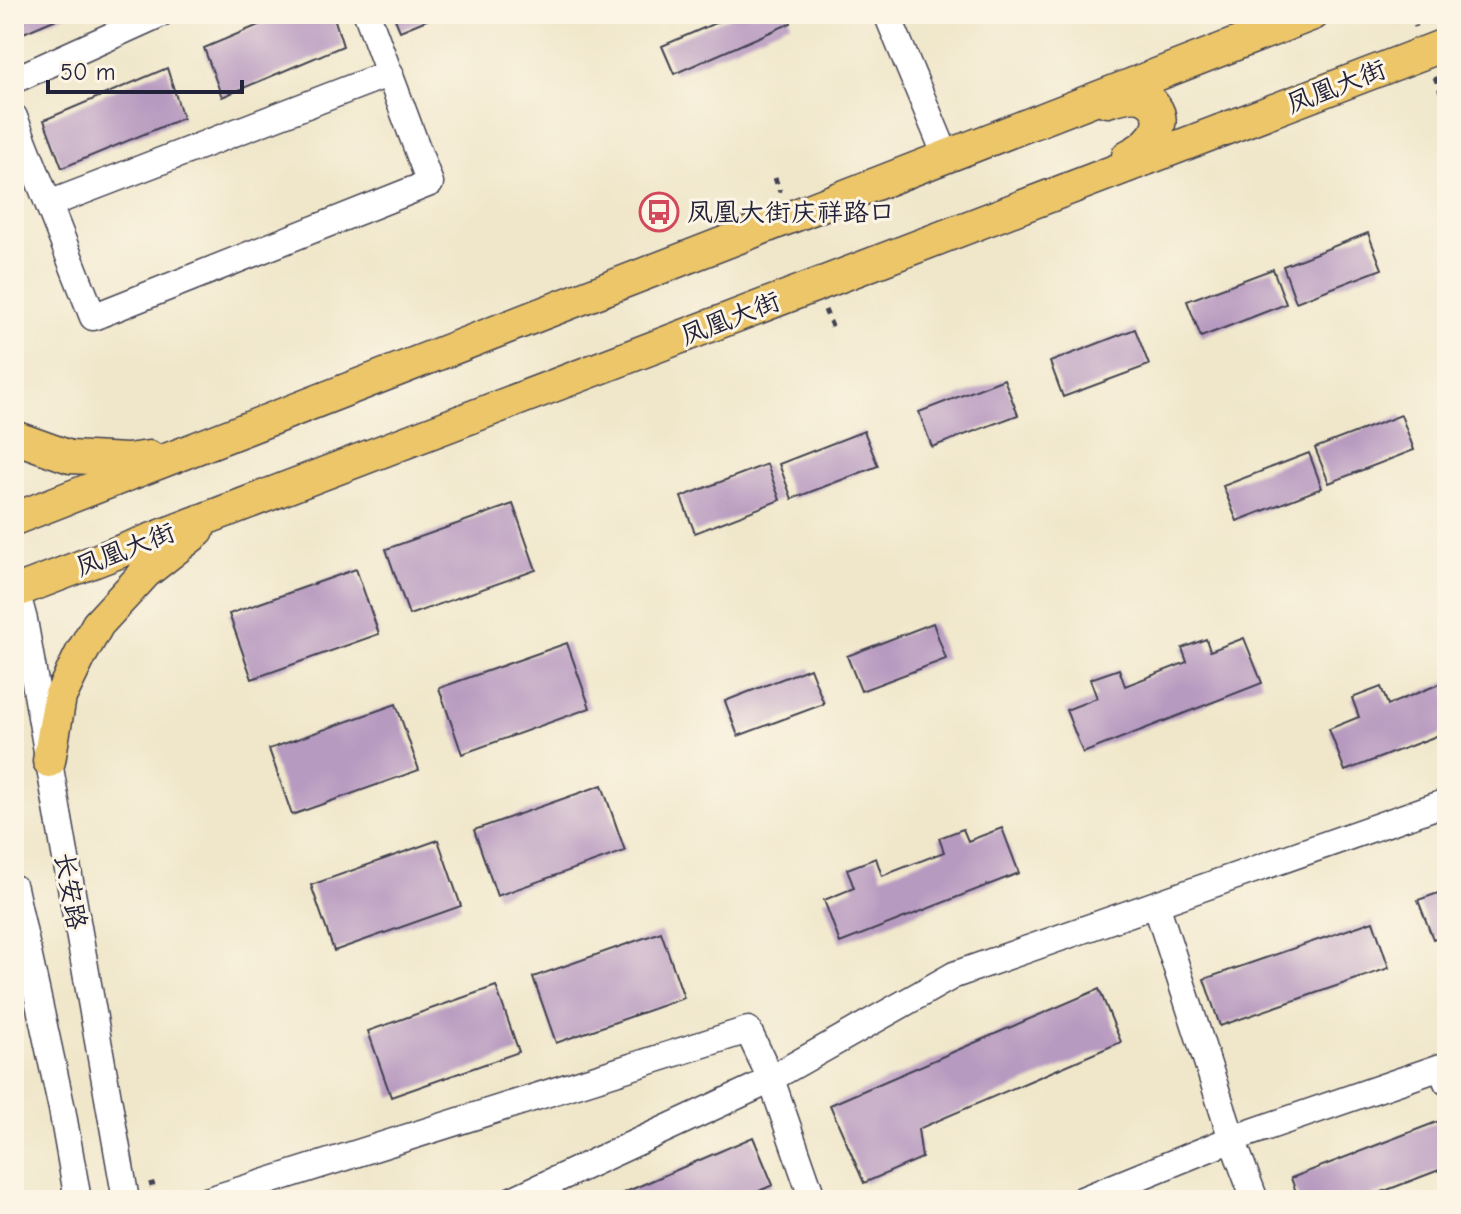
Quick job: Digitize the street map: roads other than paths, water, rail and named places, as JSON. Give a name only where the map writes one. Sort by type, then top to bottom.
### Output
[{"type":"main road","points":[[14,519],[1313,14]]},
{"type":"main road","name":"凤凰大街","points":[[15,589],[1447,44]]},
{"type":"main road","points":[[1056,114],[1128,96],[1145,97],[1160,116],[1159,130],[1140,150],[1065,190]]},
{"type":"main road","points":[[14,437],[70,457],[127,460],[184,453]]},
{"type":"main road","points":[[49,761],[60,697],[98,624],[146,572],[224,511]]},
{"type":"street","points":[[14,80],[160,14]]},
{"type":"street","points":[[14,117],[93,317],[430,183],[367,14]]},
{"type":"street","points":[[887,14],[946,156]]},
{"type":"street","points":[[49,204],[390,73]]},
{"type":"street","name":"长安路","points":[[15,589],[24,620],[126,1200]]},
{"type":"street","points":[[524,1197],[771,1079],[954,975],[1447,802]]},
{"type":"street","name":"长安路","points":[[14,888],[62,1109],[78,1200]]},
{"type":"street","points":[[1156,904],[1232,1139],[1255,1200]]},
{"type":"street","points":[[209,1200],[748,1030],[771,1079],[813,1200]]},
{"type":"street","points":[[1082,1200],[1232,1139],[1441,1067],[1447,1082]]},
{"type":"place","name":"凤凰大街庆祥路口","points":[[659,212]]}]
